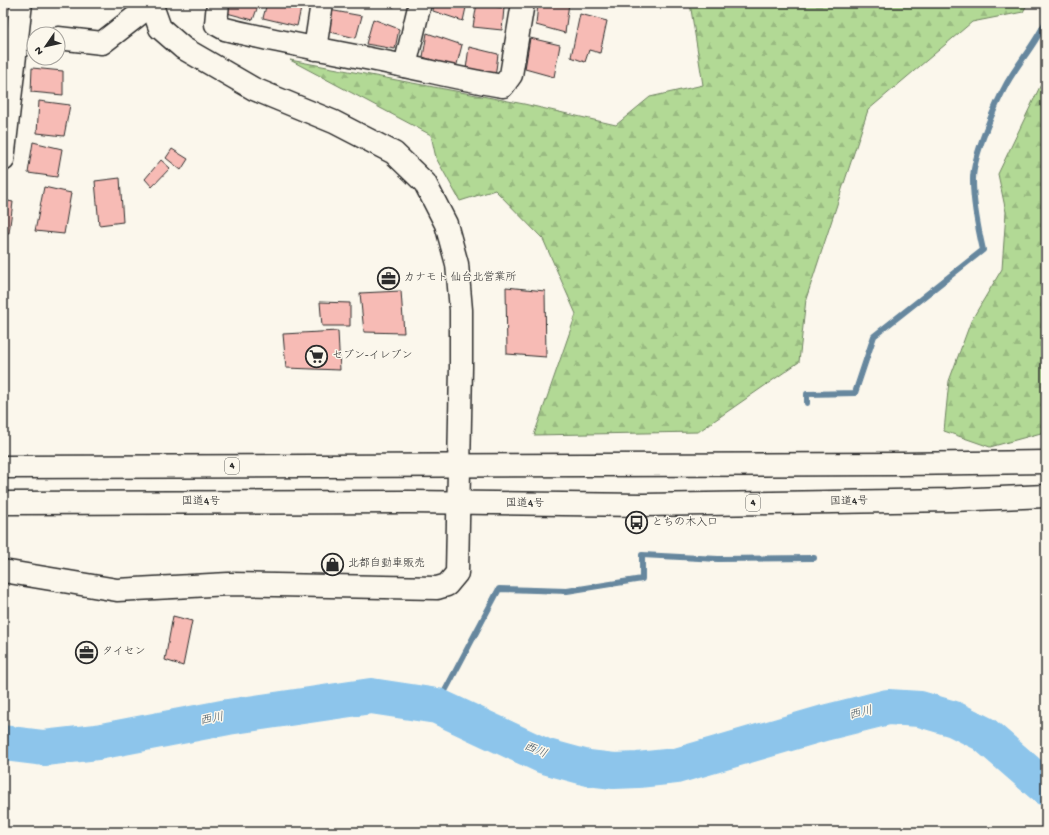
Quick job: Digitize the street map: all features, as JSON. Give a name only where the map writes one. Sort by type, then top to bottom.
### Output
[{"type":"main road","points":[[3,160],[7,120],[26,35],[22,3]]},
{"type":"main road","points":[[218,3],[216,24],[225,29],[315,49],[405,66],[463,80],[503,86],[511,75],[523,3]]},
{"type":"main road","points":[[315,49],[322,3]]},
{"type":"main road","points":[[405,66],[420,3]]},
{"type":"main road","points":[[3,571],[116,590],[229,584],[436,588],[447,585],[457,573],[460,465],[461,310],[457,264],[446,224],[425,183],[394,153],[334,122],[254,89],[183,48],[160,28],[151,4],[102,43],[66,39]]},
{"type":"main road","points":[[3,75],[7,120]]},
{"type":"main road","name":"4","points":[[3,467],[902,464],[1046,462]]},
{"type":"main road","name":"国道4号","points":[[3,503],[409,502],[459,504],[643,505],[953,500],[1046,496]]},
{"type":"green space","points":[[690,3],[1028,3],[1023,12],[972,22],[868,110],[806,299],[799,362],[698,432],[534,435],[576,314],[543,239],[495,190],[460,201],[436,158],[431,135],[290,60],[524,104],[616,125],[650,97],[703,85]]},
{"type":"green space","points":[[1046,74],[1046,425],[1041,433],[990,447],[944,431],[949,381],[971,321],[1002,269],[1006,212],[998,174]]},
{"type":"building","points":[[226,3],[259,3],[253,20],[223,12]]},
{"type":"building","points":[[267,3],[302,4],[297,26],[263,18]]},
{"type":"building","points":[[373,3],[395,3],[394,7]]},
{"type":"building","points":[[434,3],[467,3],[463,21],[433,11]]},
{"type":"building","points":[[477,3],[504,8],[502,30],[473,27]]},
{"type":"building","points":[[538,3],[569,3],[565,33],[536,25]]},
{"type":"building","points":[[329,10],[362,16],[356,38],[326,31]]},
{"type":"building","points":[[580,14],[607,21],[600,53],[589,50],[585,62],[571,57]]},
{"type":"building","points":[[373,19],[399,29],[395,49],[366,44]]},
{"type":"building","points":[[427,33],[462,45],[456,68],[423,57]]},
{"type":"building","points":[[530,38],[560,45],[554,77],[525,69]]},
{"type":"building","points":[[469,47],[498,54],[495,78],[466,69]]},
{"type":"building","points":[[32,68],[63,71],[63,95],[31,92]]},
{"type":"building","points":[[39,101],[70,105],[64,136],[37,133]]},
{"type":"building","points":[[33,142],[62,149],[57,177],[28,173]]},
{"type":"building","points":[[172,149],[188,159],[181,170],[166,158]]},
{"type":"building","points":[[161,160],[170,168],[152,187],[145,179]]},
{"type":"building","points":[[120,178],[123,222],[99,225],[95,181]]},
{"type":"building","points":[[44,187],[71,193],[64,234],[35,231]]},
{"type":"building","points":[[3,200],[13,202],[9,233],[3,232]]},
{"type":"building","points":[[506,287],[545,291],[546,357],[507,354]]},
{"type":"building","points":[[401,291],[404,333],[364,332],[360,293]]},
{"type":"building","points":[[320,302],[350,303],[350,326],[322,326]]},
{"type":"building","points":[[338,331],[340,370],[286,368],[283,334]]},
{"type":"building","points":[[173,616],[192,621],[183,666],[165,660]]},
{"type":"waterway","points":[[807,403],[807,394],[855,393],[874,336],[983,250],[974,198],[973,181],[976,159],[980,145],[1002,92],[1046,21]]},
{"type":"waterway","points":[[437,706],[499,589],[567,591],[642,579],[642,555],[718,559],[814,558]]},
{"type":"waterway","name":"西川","points":[[3,743],[44,748],[97,742],[228,717],[371,696],[437,706],[544,756],[588,768],[614,771],[676,766],[824,723],[888,707],[920,709],[954,719],[984,734],[1046,788]]},
{"type":"place","name":"カナモト 仙台北営業所","points":[[389,278]]},
{"type":"place","name":"セブン-イレブン","points":[[316,356]]},
{"type":"place","name":"とちの木入口","points":[[637,523]]},
{"type":"place","name":"北都自動車販売","points":[[332,564]]},
{"type":"place","name":"タイセン","points":[[86,652]]}]
